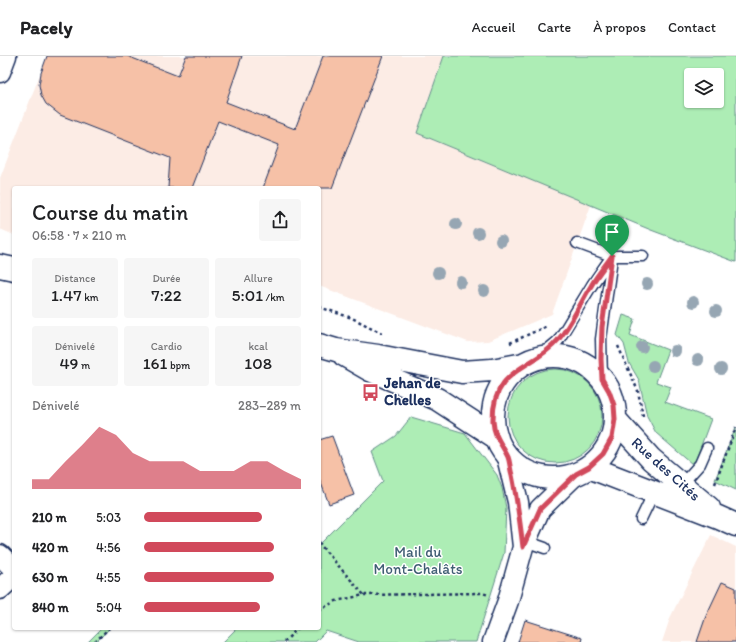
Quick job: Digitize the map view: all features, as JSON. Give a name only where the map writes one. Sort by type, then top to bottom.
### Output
[{"type":"street","points":[[0,72],[6,56]]},
{"type":"street","points":[[0,266],[12,269]]},
{"type":"street","points":[[328,348],[462,372],[492,370],[554,356],[572,359],[588,366],[602,379],[609,391],[614,405],[615,419],[612,438],[603,454],[540,509],[524,544],[508,601],[493,642]]},
{"type":"street","points":[[328,348],[370,370],[437,399],[502,448],[522,469],[539,476],[558,478],[583,471]]},
{"type":"street","points":[[524,544],[518,502],[493,422],[496,399],[501,388],[511,374],[530,361]]},
{"type":"street","name":"Rue des Cités","points":[[615,419],[640,449],[688,478],[727,521]]},
{"type":"street","name":"Rue des Cités","points":[[583,471],[654,492],[727,521]]},
{"type":"street","points":[[0,555],[12,567]]},
{"type":"street","points":[[0,589],[12,578]]},
{"type":"lane","points":[[577,243],[612,256],[643,256]]},
{"type":"lane","points":[[530,361],[558,341],[592,285],[612,256]]},
{"type":"lane","points":[[602,379],[601,339],[612,256]]},
{"type":"lane","points":[[688,478],[700,464],[707,448]]},
{"type":"lane","points":[[642,519],[654,492]]},
{"type":"lane","points":[[524,544],[545,548]]},
{"type":"path","points":[[321,308],[352,318],[383,334]]},
{"type":"path","points":[[504,345],[552,324]]},
{"type":"path","points":[[616,345],[620,348],[624,363],[638,392],[644,419]]},
{"type":"path","points":[[688,478],[713,488],[736,426]]},
{"type":"path","points":[[321,545],[364,595]]},
{"type":"path","points":[[321,609],[336,601],[364,595],[482,593],[508,601]]},
{"type":"path","points":[[95,642],[107,630]]},
{"type":"path","points":[[284,642],[296,630]]},
{"type":"shaded area","points":[[47,56],[444,56],[417,133],[591,205],[552,314],[488,341],[468,342],[321,287],[321,186],[12,186],[12,234],[0,229],[0,178]]},
{"type":"shaded area","points":[[711,535],[736,547],[736,642],[662,642],[670,618]]},
{"type":"green space","points":[[444,56],[736,56],[736,262],[651,230],[417,133]]},
{"type":"green space","points":[[623,315],[635,319],[630,335],[668,350],[656,382],[671,387],[665,402],[711,419],[696,459],[692,464],[656,433],[647,416],[639,380],[629,363],[624,344],[617,335]]},
{"type":"green space","points":[[555,369],[573,373],[588,383],[598,398],[602,416],[598,434],[588,449],[573,459],[555,463],[537,459],[522,449],[512,434],[508,416],[512,398],[522,383],[537,373]]},
{"type":"green space","name":"Mail du Mont-Chalâts","points":[[411,417],[465,433],[497,475],[502,488],[506,508],[504,553],[476,642],[359,642],[326,631],[315,642],[223,642],[235,630],[321,630],[321,543],[383,481],[372,452],[396,436]]},
{"type":"green space","points":[[736,427],[736,490],[715,480]]},
{"type":"green space","points":[[100,630],[108,630],[96,642],[88,642]]},
{"type":"building","points":[[47,56],[127,56],[178,76],[186,56],[242,56],[226,102],[295,129],[323,56],[383,56],[332,188],[321,188],[321,186],[264,186],[279,145],[218,121],[193,186],[168,186],[170,158],[60,115],[46,104],[41,95],[39,85],[41,73]]},
{"type":"building","points":[[332,436],[354,495],[329,504],[321,483],[321,439]]},
{"type":"building","points":[[722,582],[736,588],[736,642],[697,642],[706,616]]},
{"type":"building","points":[[525,620],[582,638],[581,642],[518,642]]},
{"type":"place","name":"Jehan de Chelles","points":[[371,392]]},
{"type":"route","points":[[612,256],[602,327],[601,359],[602,379],[609,391],[614,405],[615,419],[612,438],[603,454],[589,467],[576,474],[540,509],[523,547],[518,502],[508,457],[501,448],[493,422],[494,404],[501,388],[511,374],[525,364],[536,359],[558,341],[592,285],[612,256]]}]
